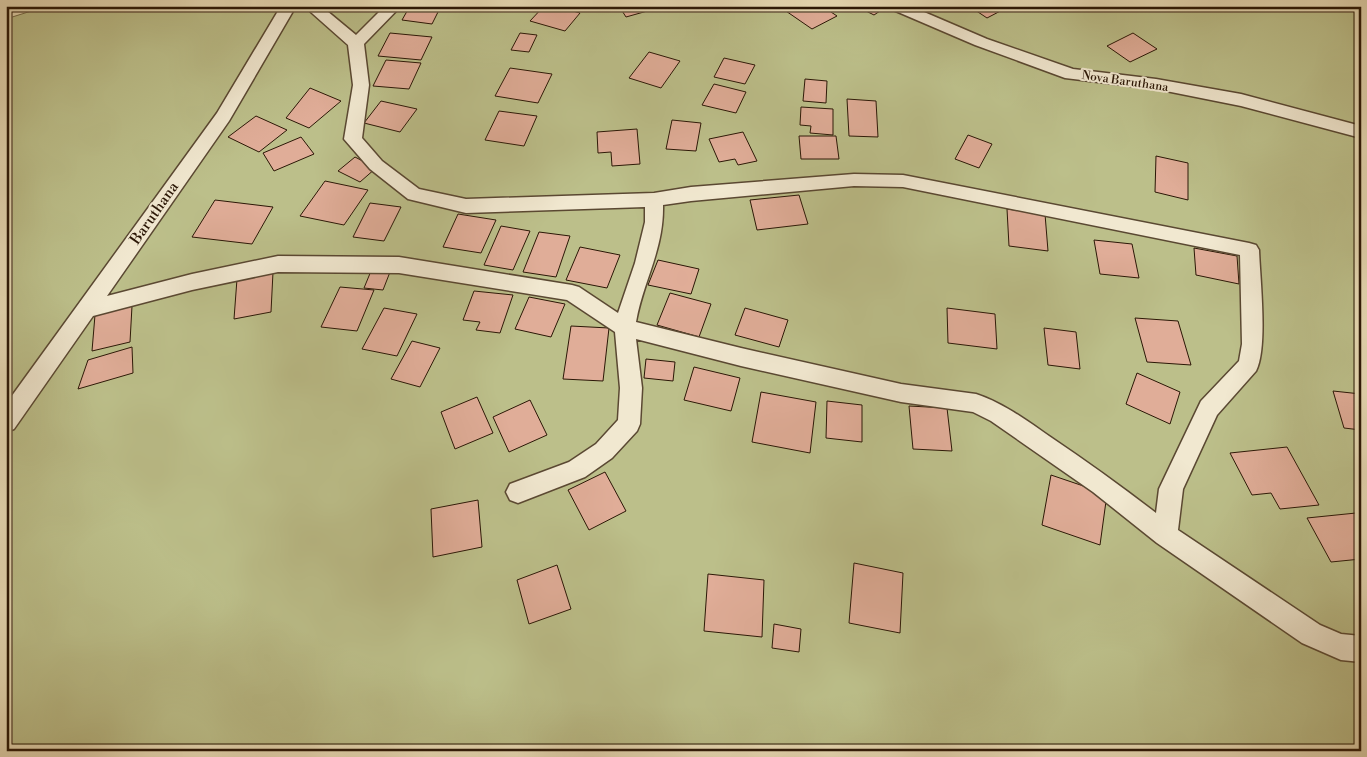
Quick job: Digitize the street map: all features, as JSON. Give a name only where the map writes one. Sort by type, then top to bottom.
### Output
[{"type":"street","name":"Baruthana","points":[[9,419],[223,117],[289,6]]},
{"type":"street","points":[[311,6],[356,42],[361,85],[353,139],[376,165],[414,194],[466,206],[654,200],[690,194],[854,180],[903,181],[1249,250],[1252,344],[1249,365],[1209,408],[1171,489],[1165,535]]},
{"type":"street","points":[[356,42],[394,6]]},
{"type":"street","name":"Nova Baruthana","points":[[896,6],[981,42],[1071,74],[1156,84],[1241,100],[1361,132]]},
{"type":"street","points":[[518,492],[577,470],[604,452],[629,424],[631,388],[625,328],[629,306],[645,264],[654,222],[654,200]]},
{"type":"street","points":[[87,309],[192,282],[278,264],[399,265],[531,284],[572,293],[625,328],[741,357],[901,393],[976,403],[998,414],[1101,484],[1165,535],[1311,634],[1341,647],[1361,649]]},
{"type":"green space","points":[[47,6],[1361,6],[1361,751],[6,751],[6,19]]},
{"type":"building","points":[[410,6],[441,6],[432,24],[402,20]]},
{"type":"building","points":[[544,6],[555,6],[580,13],[565,31],[530,21]]},
{"type":"building","points":[[619,6],[657,6],[658,8],[626,17]]},
{"type":"building","points":[[790,6],[822,6],[837,16],[812,29],[783,9]]},
{"type":"building","points":[[867,6],[878,6],[883,9],[874,15],[862,9]]},
{"type":"building","points":[[969,6],[1010,6],[987,18]]},
{"type":"building","points":[[390,33],[432,37],[421,60],[378,56]]},
{"type":"building","points":[[520,33],[537,35],[529,52],[511,50]]},
{"type":"building","points":[[1133,33],[1157,49],[1130,62],[1107,46]]},
{"type":"building","points":[[649,52],[680,61],[661,88],[629,78]]},
{"type":"building","points":[[724,58],[755,65],[745,84],[714,77]]},
{"type":"building","points":[[386,60],[421,63],[409,89],[373,86]]},
{"type":"building","points":[[510,68],[552,74],[538,103],[495,96]]},
{"type":"building","points":[[805,79],[827,81],[826,103],[803,101]]},
{"type":"building","points":[[714,84],[746,92],[736,113],[702,105]]},
{"type":"building","points":[[310,88],[341,101],[309,128],[286,118]]},
{"type":"building","points":[[847,99],[876,101],[878,137],[849,136]]},
{"type":"building","points":[[381,101],[417,109],[400,132],[364,123]]},
{"type":"building","points":[[801,107],[833,109],[833,135],[810,133],[811,126],[800,125]]},
{"type":"building","points":[[499,111],[537,116],[524,146],[485,140]]},
{"type":"building","points":[[256,116],[287,130],[259,152],[228,137]]},
{"type":"building","points":[[672,120],[701,123],[696,151],[666,149]]},
{"type":"building","points":[[637,129],[640,164],[612,166],[611,152],[598,153],[597,132]]},
{"type":"building","points":[[743,132],[757,161],[738,165],[735,159],[719,162],[709,139]]},
{"type":"building","points":[[968,135],[992,144],[979,168],[955,159]]},
{"type":"building","points":[[799,136],[836,136],[839,159],[801,159]]},
{"type":"building","points":[[301,137],[314,154],[274,171],[263,153]]},
{"type":"building","points":[[1156,156],[1188,163],[1188,200],[1155,192]]},
{"type":"building","points":[[355,157],[376,168],[360,182],[338,171]]},
{"type":"building","points":[[325,181],[368,190],[344,225],[300,216]]},
{"type":"building","points":[[799,195],[808,224],[757,230],[750,200]]},
{"type":"building","points":[[215,200],[273,207],[252,244],[192,237]]},
{"type":"building","points":[[370,203],[401,207],[384,241],[353,237]]},
{"type":"building","points":[[1007,209],[1045,214],[1048,251],[1009,246]]},
{"type":"building","points":[[458,214],[496,220],[481,253],[443,247]]},
{"type":"building","points":[[501,226],[530,231],[513,270],[484,265]]},
{"type":"building","points":[[539,232],[570,236],[556,277],[523,272]]},
{"type":"building","points":[[1094,240],[1132,244],[1139,278],[1100,274]]},
{"type":"building","points":[[580,247],[620,255],[607,288],[566,280]]},
{"type":"building","points":[[1194,248],[1237,256],[1239,284],[1196,275]]},
{"type":"building","points":[[658,260],[699,269],[691,294],[648,285]]},
{"type":"building","points":[[371,271],[390,272],[383,290],[364,288]]},
{"type":"building","points":[[273,272],[271,312],[234,319],[237,279]]},
{"type":"building","points":[[340,287],[374,290],[357,331],[321,327]]},
{"type":"building","points":[[474,291],[513,295],[500,333],[476,330],[480,322],[463,320]]},
{"type":"building","points":[[670,293],[711,304],[699,337],[657,325]]},
{"type":"building","points":[[529,297],[565,304],[551,337],[515,329]]},
{"type":"building","points":[[132,306],[130,342],[92,351],[95,315]]},
{"type":"building","points":[[384,308],[417,314],[397,356],[362,349]]},
{"type":"building","points":[[745,308],[788,320],[779,347],[735,335]]},
{"type":"building","points":[[947,308],[995,314],[997,349],[948,343]]},
{"type":"building","points":[[1135,318],[1178,321],[1191,365],[1147,362]]},
{"type":"building","points":[[571,326],[609,328],[603,381],[563,379]]},
{"type":"building","points":[[1044,328],[1076,332],[1080,369],[1048,365]]},
{"type":"building","points":[[412,341],[440,348],[420,387],[391,379]]},
{"type":"building","points":[[132,347],[133,373],[78,389],[88,360]]},
{"type":"building","points":[[646,359],[675,362],[673,381],[644,378]]},
{"type":"building","points":[[694,367],[740,378],[731,411],[684,400]]},
{"type":"building","points":[[1137,373],[1180,392],[1170,424],[1126,404]]},
{"type":"building","points":[[1333,391],[1361,394],[1361,430],[1344,428]]},
{"type":"building","points":[[761,392],[816,402],[810,453],[752,442]]},
{"type":"building","points":[[477,397],[493,433],[455,449],[441,412]]},
{"type":"building","points":[[530,400],[547,435],[509,452],[493,417]]},
{"type":"building","points":[[827,401],[862,405],[862,442],[826,438]]},
{"type":"building","points":[[909,406],[947,408],[952,451],[913,449]]},
{"type":"building","points":[[1287,447],[1319,505],[1280,509],[1271,493],[1252,495],[1230,453]]},
{"type":"building","points":[[605,472],[626,511],[589,530],[568,490]]},
{"type":"building","points":[[1051,475],[1107,494],[1100,545],[1042,525]]},
{"type":"building","points":[[478,500],[482,547],[433,557],[431,509]]},
{"type":"building","points":[[1356,513],[1361,521],[1361,559],[1331,562],[1307,518]]},
{"type":"building","points":[[854,563],[903,573],[900,633],[849,623]]},
{"type":"building","points":[[557,565],[571,609],[529,624],[517,580]]},
{"type":"building","points":[[708,574],[764,580],[762,637],[704,631]]},
{"type":"building","points":[[774,624],[801,629],[799,652],[772,648]]}]
